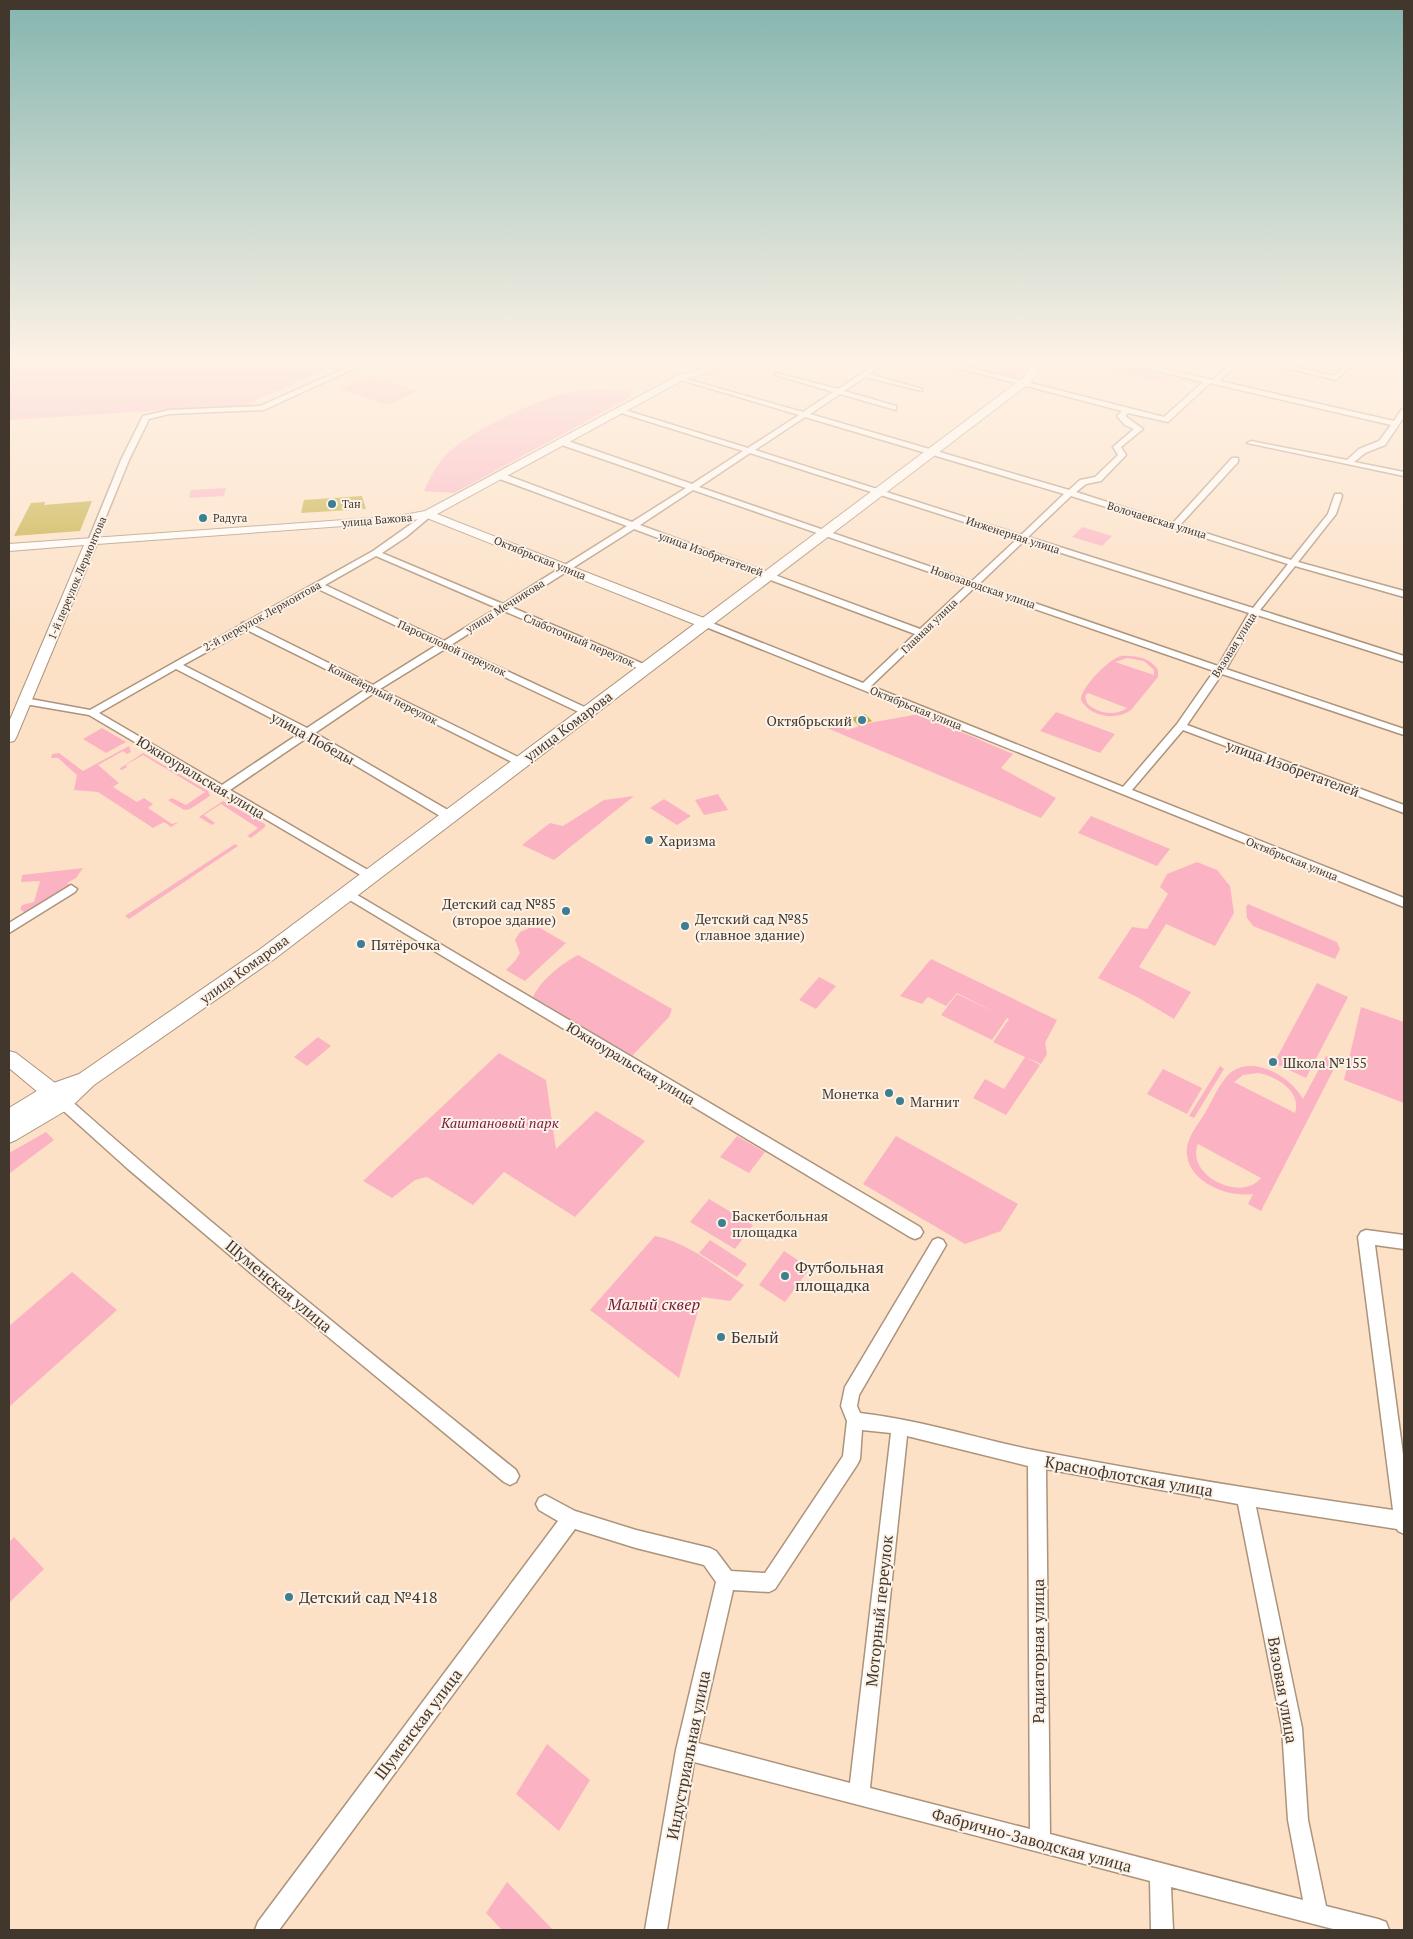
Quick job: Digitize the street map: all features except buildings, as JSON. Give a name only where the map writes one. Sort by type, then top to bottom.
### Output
[{"type":"main road","name":"улица Бажова","points":[[9,546],[400,519],[428,514],[545,451]]},
{"type":"main road","name":"улица Комарова","points":[[9,1134],[58,1097],[219,988],[931,453]]},
{"type":"main road","name":"Октябрьская улица","points":[[428,514],[704,623]]},
{"type":"main road","name":"1-й переулок Лермонтова","points":[[9,738],[92,541]]},
{"type":"main road","points":[[9,1058],[58,1097]]},
{"type":"main road","name":"улица Комарова","points":[[9,1118],[58,1097]]},
{"type":"street","name":"1-й переулок Лермонтова","points":[[92,541],[129,451]]},
{"type":"street","name":"Новозаводская улица","points":[[590,451],[1404,732]]},
{"type":"street","name":"улица Мечникова","points":[[222,790],[373,688],[566,569],[748,451]]},
{"type":"street","name":"Инженерная улица","points":[[751,451],[1404,659]]},
{"type":"street","name":"Волочаевская улица","points":[[926,451],[1404,594]]},
{"type":"street","name":"Главная улица","points":[[864,688],[1070,493],[1083,482],[1098,479],[1122,454],[1120,451]]},
{"type":"street","points":[[1292,451],[1404,474]]},
{"type":"street","points":[[1348,463],[1361,451]]},
{"type":"street","points":[[1175,526],[1235,460]]},
{"type":"street","name":"улица Изобретателей","points":[[500,476],[922,632]]},
{"type":"street","name":"Вязовая улица","points":[[1125,791],[1181,726],[1220,670],[1254,612],[1332,514],[1338,496]]},
{"type":"street","name":"2-й переулок Лермонтова","points":[[92,713],[245,625],[376,553],[403,535],[428,514]]},
{"type":"street","name":"Слаботочный переулок","points":[[376,553],[645,668]]},
{"type":"street","name":"Паросиловой переулок","points":[[317,585],[586,712]]},
{"type":"street","name":"Октябрьская улица","points":[[704,623],[1404,903]]},
{"type":"street","name":"Конвейерный переулок","points":[[245,625],[520,762]]},
{"type":"street","name":"улица Победы","points":[[175,665],[306,732],[450,816]]},
{"type":"street","name":"Южноуральская улица","points":[[24,701],[92,713],[369,876]]},
{"type":"street","name":"улица Изобретателей","points":[[1181,726],[1404,810]]},
{"type":"street","points":[[9,929],[71,889]]},
{"type":"street","name":"Южноуральская улица","points":[[347,893],[915,1232]]},
{"type":"street","name":"Шуменская улица","points":[[58,1097],[133,1165],[257,1269],[510,1476]]},
{"type":"street","points":[[1404,1242],[1366,1237],[1404,1522]]},
{"type":"street","points":[[545,1504],[571,1519],[636,1539],[710,1556],[726,1580],[769,1583],[851,1459],[855,1421],[849,1406],[851,1393],[938,1245]]},
{"type":"street","name":"Краснофлотская улица","points":[[855,1421],[900,1426],[1037,1459],[1245,1497],[1404,1522]]},
{"type":"street","name":"Моторный переулок","points":[[859,1795],[900,1426]]},
{"type":"street","name":"Радиаторная улица","points":[[1037,1459],[1040,1842]]},
{"type":"street","name":"Вязовая улица","points":[[1245,1497],[1292,1728],[1298,1820],[1317,1914]]},
{"type":"street","name":"Шуменская улица","points":[[270,1928],[571,1519]]},
{"type":"street","name":"Индустриальная улица","points":[[656,1930],[686,1750],[726,1580]]},
{"type":"street","name":"Фабрично-Заводская улица","points":[[686,1750],[1378,1930]]},
{"type":"street","points":[[1160,1874],[1162,1930]]},
{"type":"green space","points":[[450,451],[531,451],[454,493],[424,491],[432,474]]},
{"type":"green space","points":[[226,488],[224,496],[189,498],[191,490]]},
{"type":"green space","points":[[1082,527],[1112,536],[1102,546],[1072,537]]},
{"type":"green space","points":[[1132,656],[1147,660],[1158,670],[1158,677],[1131,710],[1118,715],[1104,716],[1085,706],[1081,700],[1082,695],[1096,674],[1116,658]],"holes":[[[1127,658],[1144,661],[1154,670],[1154,675],[1115,662]],[[1088,693],[1127,708],[1111,713],[1100,711],[1087,703],[1085,696]]]},
{"type":"green space","points":[[1056,712],[1115,734],[1100,753],[1040,731]]},
{"type":"green space","points":[[919,714],[1013,754],[1001,768],[1056,798],[1041,818],[827,728],[835,721],[847,730],[869,723]]},
{"type":"green space","points":[[102,728],[126,742],[106,753],[83,739]]},
{"type":"green space","points":[[129,746],[131,752],[127,754],[123,751],[98,765],[119,783],[113,787],[137,802],[144,798],[153,804],[148,808],[172,824],[179,822],[171,827],[164,822],[153,828],[98,792],[74,790],[77,775],[58,758],[51,758],[52,754],[59,753],[83,771]]},
{"type":"green space","points":[[143,753],[208,791],[210,796],[190,809],[184,810],[168,800],[172,798],[186,805],[205,792],[143,755],[126,765],[127,767],[122,770],[119,769]]},
{"type":"green space","points":[[718,794],[728,810],[704,815],[695,800]]},
{"type":"green space","points":[[634,796],[554,860],[522,845],[550,823],[563,826],[604,800]]},
{"type":"green space","points":[[664,799],[691,816],[677,825],[650,808]]},
{"type":"green space","points":[[223,801],[265,824],[265,827],[251,838],[247,836],[258,828],[221,804],[204,815],[215,823],[212,825],[199,817]]},
{"type":"green space","points":[[1091,816],[1170,849],[1157,866],[1078,833]]},
{"type":"green space","points":[[235,844],[238,846],[129,919],[125,916]]},
{"type":"green space","points":[[1197,862],[1217,870],[1230,886],[1234,913],[1215,946],[1166,924],[1139,967],[1191,992],[1174,1019],[1137,997],[1098,978],[1132,927],[1147,929],[1168,894],[1160,887],[1167,874]]},
{"type":"green space","points":[[83,868],[76,878],[67,883],[71,886],[30,912],[25,913],[20,909],[22,905],[34,902],[40,881],[21,882],[22,875]]},
{"type":"green space","points":[[1248,904],[1337,942],[1340,949],[1335,959],[1253,926],[1247,918],[1246,907]]},
{"type":"green space","points":[[529,928],[540,928],[566,943],[525,981],[506,970],[520,953],[515,940],[520,932]]},
{"type":"green space","points":[[578,955],[672,1009],[669,1017],[632,1056],[533,997],[552,973]]},
{"type":"green space","points":[[931,959],[1057,1020],[1045,1043],[1047,1054],[1041,1064],[1026,1057],[1040,1065],[1006,1115],[973,1098],[985,1079],[1004,1089],[1025,1057],[993,1042],[1009,1019],[1007,1018],[992,1040],[941,1015],[957,994],[998,1014],[957,993],[946,1006],[928,997],[922,1004],[900,996]]},
{"type":"green space","points":[[819,977],[836,986],[816,1009],[799,1000]]},
{"type":"green space","points":[[1317,983],[1348,997],[1306,1078],[1274,1063]]},
{"type":"green space","points":[[1361,1007],[1404,1022],[1404,1103],[1344,1080]]},
{"type":"green space","points":[[318,1037],[331,1046],[307,1066],[294,1057]]},
{"type":"green space","name":"Каштановый парк","points":[[499,1053],[546,1080],[556,1149],[596,1111],[645,1141],[575,1217],[504,1172],[473,1205],[427,1177],[415,1180],[392,1198],[363,1181]]},
{"type":"green space","points":[[1326,1056],[1338,1061],[1261,1211],[1248,1204],[1253,1194],[1231,1193],[1219,1190],[1199,1177],[1192,1169],[1188,1159],[1187,1147],[1190,1138],[1222,1083],[1229,1074],[1238,1068],[1249,1066],[1270,1070],[1290,1083],[1303,1099]],"holes":[[[1258,1073],[1272,1077],[1291,1091],[1295,1098],[1295,1113],[1234,1082],[1243,1075]],[[1198,1144],[1261,1178],[1252,1185],[1241,1188],[1217,1182],[1207,1175],[1200,1166],[1196,1155]]]},
{"type":"green space","points":[[1220,1066],[1224,1069],[1194,1118],[1189,1116]]},
{"type":"green space","points":[[1163,1069],[1202,1088],[1187,1114],[1147,1094]]},
{"type":"green space","points":[[46,1132],[54,1140],[10,1173],[9,1153]]},
{"type":"green space","points":[[737,1136],[765,1152],[749,1173],[720,1157]]},
{"type":"green space","points":[[896,1136],[1018,1204],[1001,1231],[965,1244],[863,1184]]},
{"type":"green space","name":"Баскетбольная площадка","points":[[709,1199],[753,1225],[735,1249],[690,1222]]},
{"type":"green space","name":"Малый сквер","points":[[655,1236],[690,1249],[744,1285],[730,1301],[702,1297],[679,1378],[590,1310]]},
{"type":"green space","points":[[710,1240],[747,1264],[737,1277],[699,1253]]},
{"type":"green space","name":"Футбольная площадка","points":[[784,1251],[810,1268],[785,1302],[759,1285]]},
{"type":"green space","points":[[72,1272],[117,1310],[9,1407],[9,1326]]},
{"type":"green space","points":[[14,1537],[44,1569],[9,1603],[9,1542]]},
{"type":"green space","points":[[547,1744],[590,1780],[559,1831],[516,1794]]},
{"type":"green space","points":[[507,1882],[551,1930],[502,1930],[486,1913]]},
{"type":"place","name":"Тан","points":[[332,504]]},
{"type":"place","name":"Радуга","points":[[203,518]]},
{"type":"place","name":"Октябрьский","points":[[862,720]]},
{"type":"place","name":"Харизма","points":[[649,840]]},
{"type":"place","name":"Детский сад №85 (второе здание)","points":[[566,911]]},
{"type":"place","name":"Детский сад №85 (главное здание)","points":[[685,926]]},
{"type":"place","name":"Пятёрочка","points":[[361,944]]},
{"type":"place","name":"Школа №155","points":[[1273,1062]]},
{"type":"place","name":"Монетка","points":[[889,1093]]},
{"type":"place","name":"Магнит","points":[[900,1101]]},
{"type":"place","name":"Баскетбольная площадка","points":[[722,1223]]},
{"type":"place","name":"Футбольная площадка","points":[[785,1276]]},
{"type":"place","name":"Белый","points":[[721,1337]]},
{"type":"place","name":"Детский сад №418","points":[[289,1597]]}]
